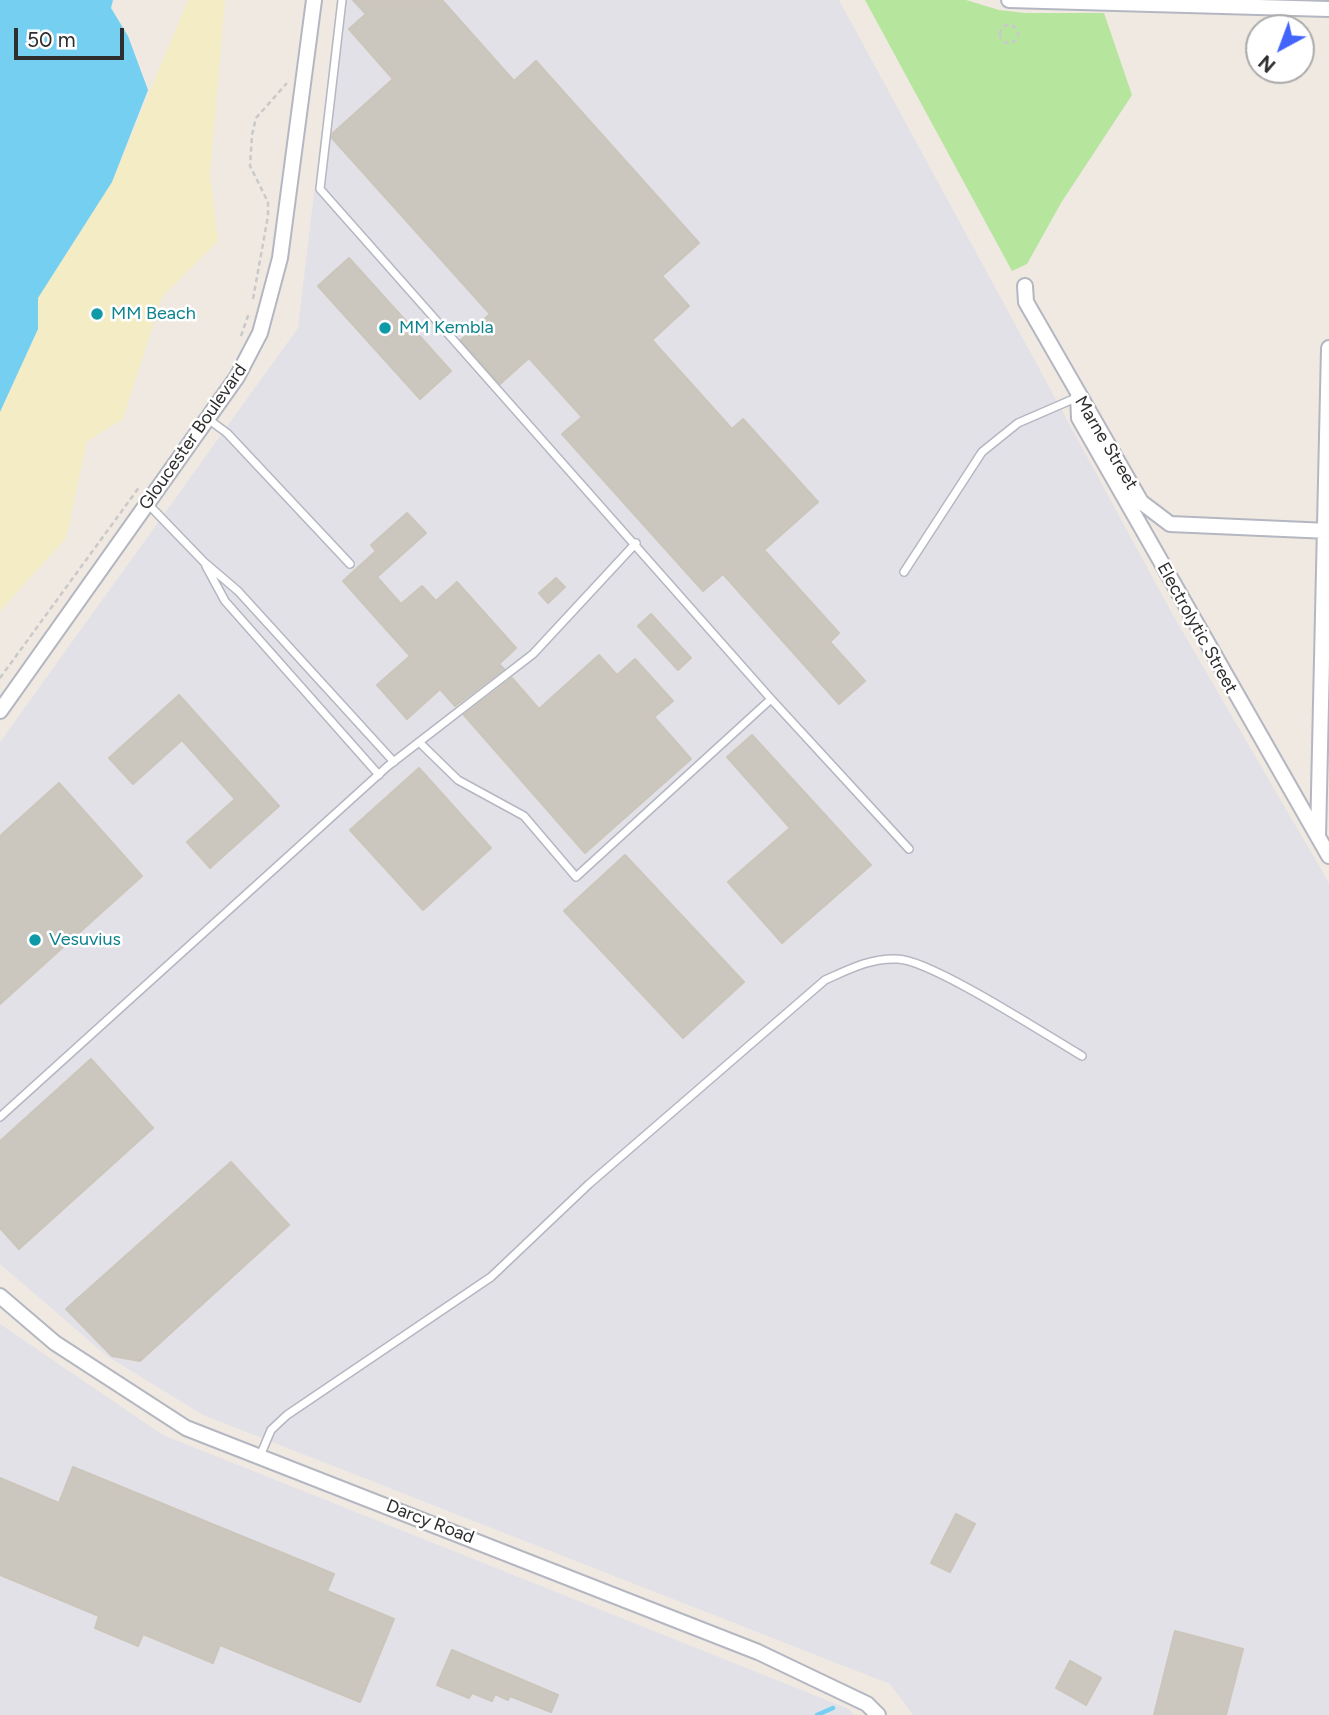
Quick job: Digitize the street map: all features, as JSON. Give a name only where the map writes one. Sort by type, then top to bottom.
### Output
[{"type":"street","name":"Gloucester Boulevard","points":[[0,711],[249,356],[272,295],[280,258],[314,0]]},
{"type":"street","points":[[1009,0],[1329,9]]},
{"type":"street","name":"Marne Street","points":[[1025,286],[1026,302],[1141,502],[1170,524],[1327,531]]},
{"type":"street","points":[[1318,837],[1327,531],[1329,348]]},
{"type":"street","name":"Electrolytic Street","points":[[1078,396],[1079,418],[1301,812],[1329,856]]},
{"type":"street","name":"Darcy Road","points":[[0,1296],[55,1343],[186,1428],[758,1652],[867,1704],[878,1715]]},
{"type":"lane","points":[[342,0],[320,189],[636,543],[771,699],[909,849]]},
{"type":"lane","points":[[905,572],[982,452],[1018,423],[1078,396]]},
{"type":"lane","points":[[208,418],[227,433],[350,564]]},
{"type":"lane","points":[[147,503],[204,562],[237,591],[394,762]]},
{"type":"lane","points":[[0,1117],[379,775],[533,654],[636,543]]},
{"type":"lane","points":[[204,562],[225,601],[379,775]]},
{"type":"lane","points":[[419,743],[458,780],[524,817],[576,877],[771,699]]},
{"type":"lane","points":[[260,1456],[271,1430],[287,1415],[491,1277],[589,1184],[825,980],[867,961],[900,958],[945,976],[1083,1056]]},
{"type":"path","points":[[1007,25],[1017,30],[1018,35],[1013,42],[1004,41],[1001,37],[1002,29],[1007,25]]},
{"type":"path","points":[[253,300],[268,216],[268,202],[250,166],[252,135],[256,118],[287,84],[289,72]]},
{"type":"path","points":[[239,342],[250,311]]},
{"type":"path","points":[[0,678],[144,481]]},
{"type":"shaded area","points":[[337,0],[839,0],[1173,615],[1329,883],[1329,1715],[913,1715],[890,1684],[203,1415],[107,1356],[0,1264],[0,742],[298,328]]},
{"type":"shaded area","points":[[0,1324],[163,1435],[849,1709],[854,1715],[0,1715]]},
{"type":"green space","points":[[865,0],[966,0],[999,10],[1025,13],[1104,13],[1132,95],[1061,203],[1027,264],[1012,271]]},
{"type":"sand","name":"MM Beach","points":[[188,0],[225,0],[210,175],[218,241],[162,297],[123,419],[87,441],[66,538],[0,611],[0,412],[38,329],[38,298],[112,182]]},
{"type":"water","points":[[0,0],[113,0],[111,8],[128,36],[148,90],[112,182],[38,298],[38,329],[0,412]]},
{"type":"building","points":[[353,0],[442,0],[514,81],[536,61],[699,243],[662,276],[689,306],[652,340],[732,429],[743,419],[818,502],[764,550],[839,633],[830,642],[865,681],[839,704],[723,574],[703,591],[562,434],[582,417],[529,358],[500,384],[461,340],[490,314],[332,138],[333,133],[393,79],[349,29],[366,14]]},
{"type":"building","name":"MM Kembla","points":[[349,258],[451,371],[420,399],[318,286]]},
{"type":"building","points":[[407,513],[426,533],[377,577],[401,604],[422,586],[436,601],[457,582],[516,648],[499,664],[504,669],[455,706],[440,689],[407,719],[377,685],[410,656],[343,581],[376,551],[371,545]]},
{"type":"building","points":[[556,578],[565,587],[548,603],[539,593]]},
{"type":"building","points":[[651,614],[691,658],[678,670],[638,626]]},
{"type":"building","points":[[599,655],[617,675],[635,659],[673,701],[654,717],[691,759],[585,853],[464,715],[512,678],[539,709]]},
{"type":"building","points":[[179,695],[279,806],[210,868],[187,842],[235,799],[182,740],[133,784],[109,758]]},
{"type":"building","points":[[752,735],[871,865],[782,943],[728,882],[790,828],[727,757]]},
{"type":"building","points":[[419,768],[491,848],[423,910],[350,830]]},
{"type":"building","name":"Vesuvius","points":[[59,783],[142,876],[0,1004],[0,836]]},
{"type":"building","points":[[625,855],[744,982],[683,1038],[564,911]]},
{"type":"building","points":[[91,1059],[153,1128],[19,1249],[0,1228],[0,1141]]},
{"type":"building","points":[[231,1162],[289,1225],[140,1361],[112,1356],[66,1309]]},
{"type":"building","points":[[73,1467],[334,1574],[327,1591],[394,1619],[360,1702],[220,1645],[213,1663],[143,1634],[138,1646],[95,1628],[99,1616],[0,1575],[0,1478],[59,1503]]},
{"type":"building","points":[[956,1514],[975,1524],[950,1572],[931,1563]]},
{"type":"building","points":[[1175,1631],[1243,1649],[1226,1715],[1154,1715]]},
{"type":"building","points":[[452,1650],[558,1695],[551,1712],[510,1696],[508,1700],[495,1694],[492,1701],[472,1693],[469,1698],[437,1685]]},
{"type":"building","points":[[1070,1661],[1101,1678],[1086,1705],[1056,1688]]},
{"type":"waterway","points":[[817,1715],[833,1708]]},
{"type":"place","name":"MM Beach","points":[[97,314]]},
{"type":"place","name":"MM Kembla","points":[[385,328]]},
{"type":"place","name":"Vesuvius","points":[[35,940]]}]
